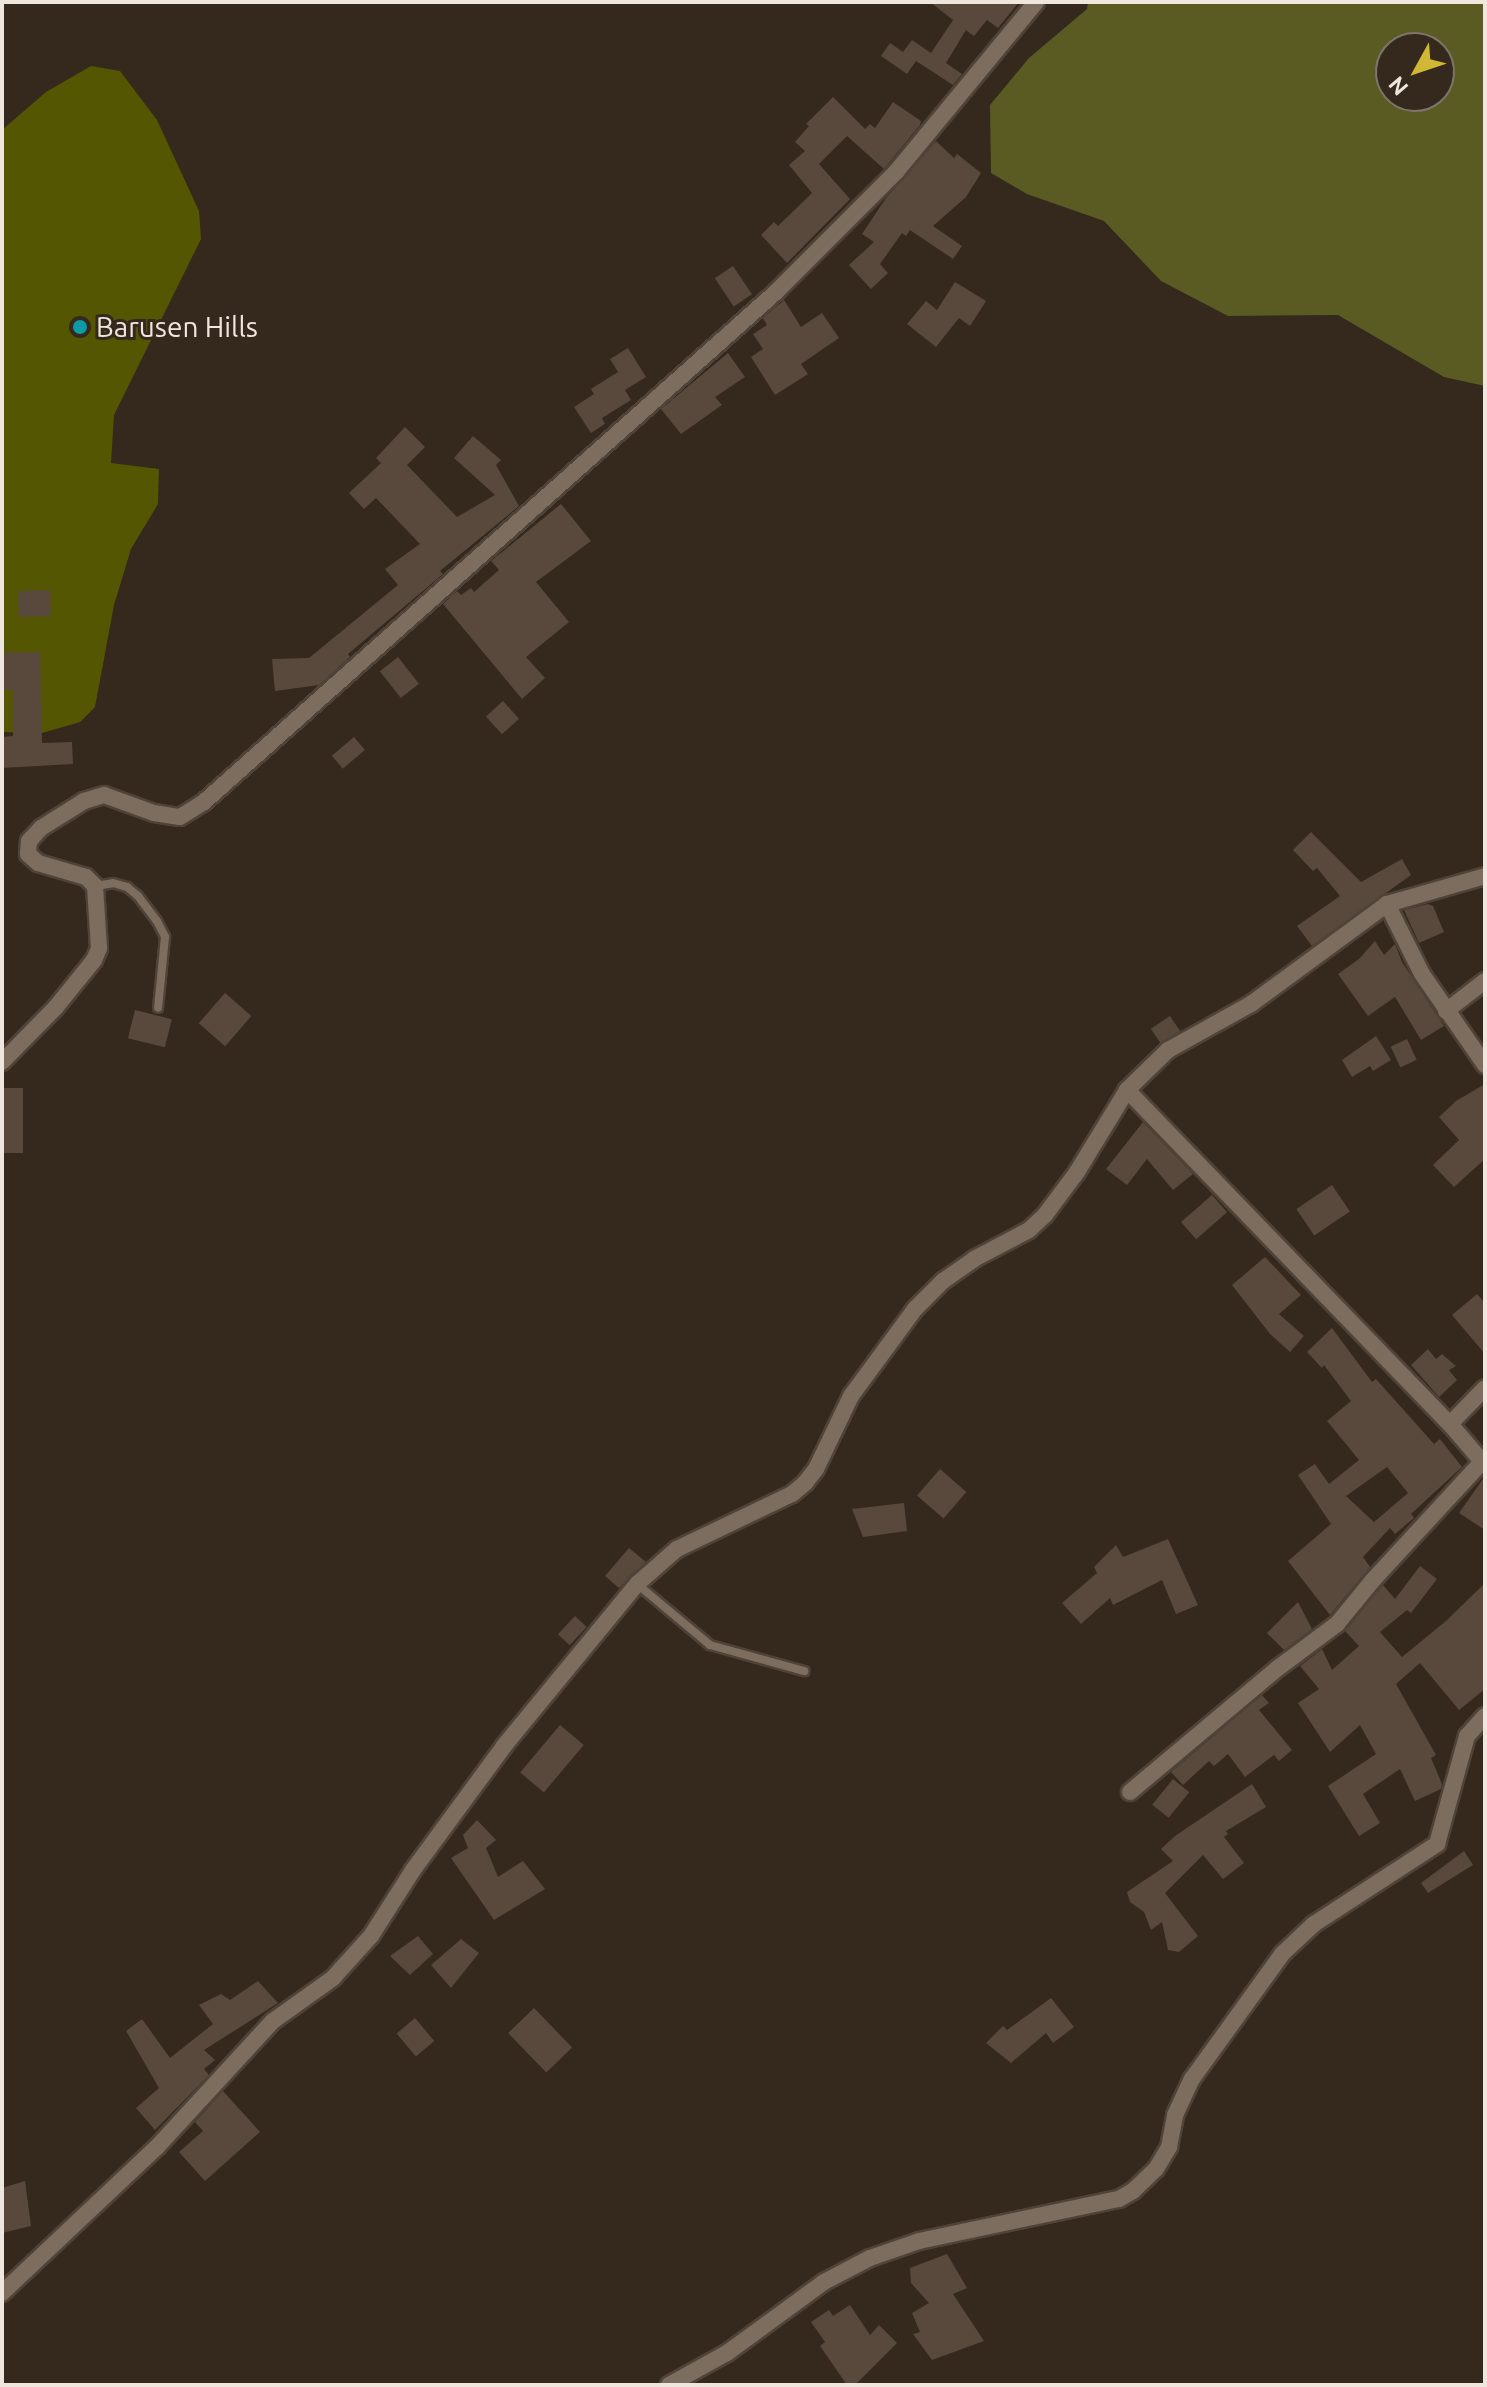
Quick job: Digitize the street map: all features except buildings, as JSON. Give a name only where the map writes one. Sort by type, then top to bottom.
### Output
[{"type":"street","points":[[2,1062],[24,1044],[94,960],[99,948],[95,886],[86,877],[38,863],[28,854],[29,841],[41,828],[84,801],[104,795],[154,813],[180,817],[204,802],[776,292],[896,172],[1036,2]]},
{"type":"street","points":[[2,2293],[157,2147],[273,2021],[333,1978],[371,1936],[413,1870],[504,1746],[637,1584],[677,1549],[792,1494],[805,1483],[816,1469],[851,1396],[915,1309],[943,1281],[974,1259],[1029,1230],[1045,1215],[1077,1172],[1127,1090],[1168,1050],[1251,1004],[1387,904],[1485,876]]},
{"type":"street","points":[[1387,904],[1422,974],[1485,1065]]},
{"type":"street","points":[[1446,1011],[1485,981]]},
{"type":"street","points":[[1127,1090],[1450,1424],[1483,1464],[1373,1580],[1337,1624],[1278,1668],[1130,1792]]},
{"type":"street","points":[[1450,1424],[1485,1388]]},
{"type":"street","points":[[669,2385],[727,2353],[824,2282],[870,2258],[919,2241],[1119,2199],[1133,2191],[1156,2169],[1169,2147],[1175,2115],[1192,2079],[1282,1954],[1314,1924],[1437,1844],[1467,1736],[1485,1716]]},
{"type":"lane","points":[[95,886],[113,883],[127,887],[157,921],[165,937],[158,1008]]},
{"type":"lane","points":[[637,1584],[710,1645],[804,1671]]},
{"type":"shaded area","points":[[1088,2],[1485,2],[1485,386],[1444,377],[1338,315],[1228,316],[1161,281],[1104,221],[1027,194],[991,173],[990,105],[1029,58],[1087,9]]},
{"type":"shaded area","name":"Barusen Hills","points":[[91,66],[120,71],[157,120],[199,211],[201,239],[114,415],[111,463],[159,469],[158,504],[131,549],[114,605],[95,707],[80,722],[42,733],[2,732],[2,130],[46,92]]},
{"type":"place","name":"Barusen Hills","points":[[80,327]]}]
